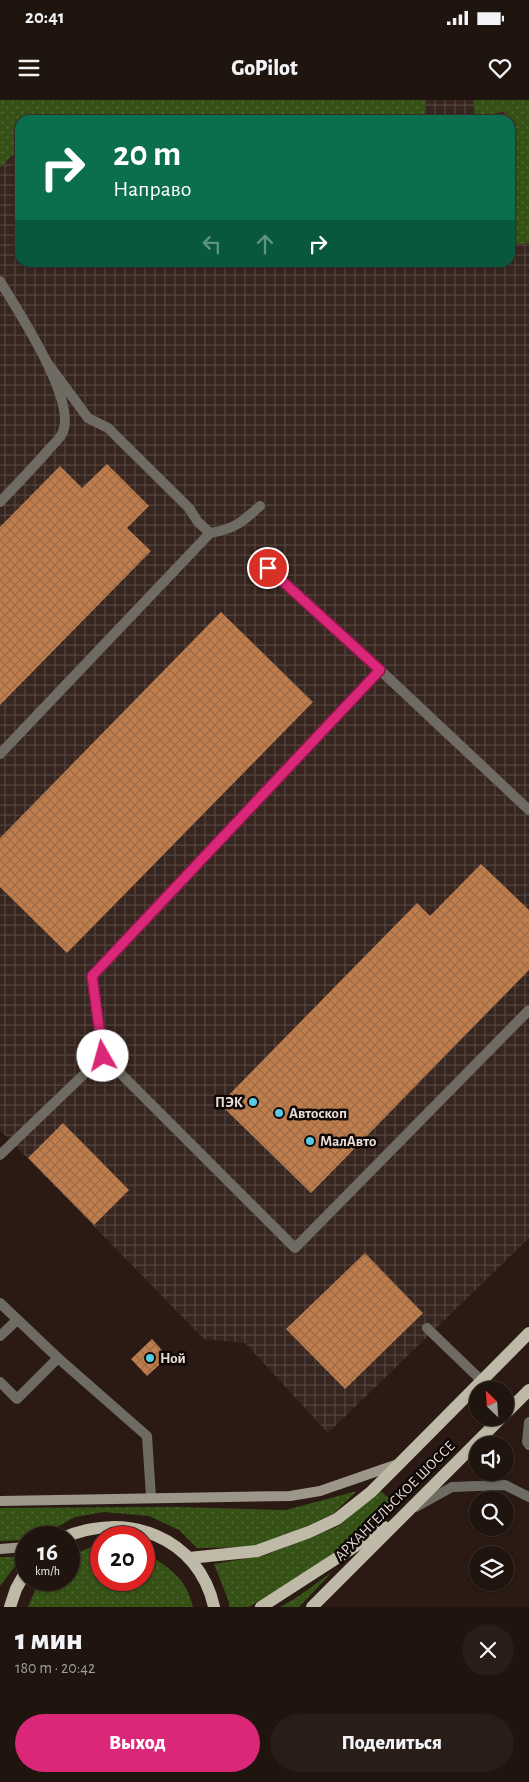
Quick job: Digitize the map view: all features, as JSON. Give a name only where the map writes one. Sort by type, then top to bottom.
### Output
[{"type":"main road","name":"АРХАНГЕЛЬСКОЕ ШОССЕ","points":[[482,1381],[529,1333]]},
{"type":"main road","points":[[514,1405],[529,1390]]},
{"type":"main road","name":"АРХАНГЕЛЬСКОЕ ШОССЕ","points":[[189,1558],[257,1551],[337,1519],[371,1492],[469,1394]]},
{"type":"main road","name":"АРХАНГЕЛЬСКОЕ ШОССЕ","points":[[312,1607],[493,1426]]},
{"type":"main road","points":[[0,1501],[290,1496],[320,1491],[401,1462]]},
{"type":"main road","points":[[261,1607],[407,1513]]},
{"type":"main road","points":[[80,1530],[106,1526],[126,1526],[146,1531],[166,1540],[189,1558],[209,1590],[214,1607]]},
{"type":"main road","points":[[0,1549],[15,1548]]},
{"type":"main road","points":[[10,1607],[15,1591]]},
{"type":"lane","points":[[0,281],[46,361],[88,418],[108,428],[189,508],[198,522],[210,532]]},
{"type":"lane","points":[[0,502],[32,469],[62,433],[66,417],[60,395],[46,361]]},
{"type":"lane","points":[[0,754],[210,532],[228,530],[260,506]]},
{"type":"lane","points":[[268,568],[529,810]]},
{"type":"lane","points":[[380,670],[92,976],[103,1056],[295,1248],[529,1010]]},
{"type":"lane","points":[[0,1155],[103,1056]]},
{"type":"lane","points":[[0,1303],[16,1320],[147,1436],[151,1497]]},
{"type":"lane","points":[[0,1336],[16,1320]]},
{"type":"lane","points":[[427,1328],[482,1381]]},
{"type":"lane","points":[[0,1382],[17,1399],[58,1358]]},
{"type":"lane","points":[[529,1422],[527,1442],[529,1445]]},
{"type":"lane","points":[[407,1513],[452,1487],[504,1485],[529,1497]]},
{"type":"shaded area","points":[[0,100],[529,100],[529,1238],[328,1433],[245,1343],[204,1339],[0,1130]]},
{"type":"green space","points":[[0,100],[426,100],[424,115],[15,115],[15,153],[0,167]]},
{"type":"green space","points":[[473,100],[529,100],[529,243],[515,245],[515,115],[507,115],[506,111],[488,115],[475,115]]},
{"type":"green space","points":[[357,1491],[333,1514],[259,1547],[197,1548],[179,1530],[149,1516],[104,1512],[75,1517],[59,1526],[15,1526],[15,1540],[0,1541],[0,1508],[176,1507],[286,1510]]},
{"type":"green space","points":[[380,1491],[396,1504],[320,1563],[275,1591],[249,1607],[229,1607],[229,1602],[214,1564],[266,1555],[339,1526]]},
{"type":"green space","points":[[90,1548],[90,1591],[155,1591],[155,1559],[181,1580],[193,1607],[28,1607],[35,1591],[80,1591],[80,1552]]},
{"type":"green space","points":[[0,1557],[15,1557],[15,1566],[0,1586]]},
{"type":"green space","points":[[332,1572],[299,1607],[280,1607],[296,1598]]},
{"type":"building","points":[[107,464],[149,506],[127,528],[151,551],[0,705],[0,527],[60,466],[82,488]]},
{"type":"building","points":[[221,612],[313,702],[67,953],[0,887],[0,838]]},
{"type":"building","points":[[481,864],[529,910],[529,970],[311,1193],[220,1104],[417,903],[430,916]]},
{"type":"building","points":[[63,1123],[129,1190],[94,1225],[28,1158]]},
{"type":"building","points":[[365,1253],[423,1313],[345,1389],[286,1329]]},
{"type":"building","points":[[152,1339],[168,1357],[147,1376],[131,1359]]},
{"type":"place","name":"ПЭК","points":[[253,1102]]},
{"type":"place","name":"Автоскоп","points":[[279,1113]]},
{"type":"place","name":"МалАвто","points":[[310,1141]]},
{"type":"place","name":"Ной","points":[[150,1358]]},
{"type":"route","points":[[103,1056],[92,976],[380,670],[268,568]]}]
